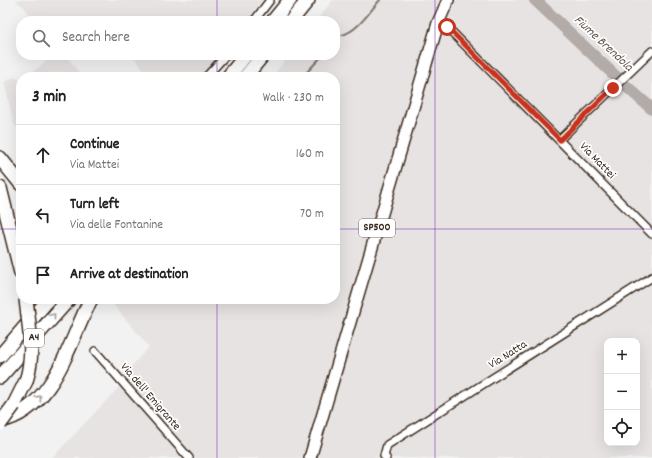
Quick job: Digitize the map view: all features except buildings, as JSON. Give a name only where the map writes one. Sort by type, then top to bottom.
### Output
[{"type":"highway","points":[[277,16],[290,0]]},
{"type":"highway","points":[[295,16],[308,0]]},
{"type":"highway","points":[[232,72],[242,60]]},
{"type":"highway","points":[[249,72],[259,60]]},
{"type":"highway","points":[[0,158],[16,178]]},
{"type":"highway","points":[[0,188],[16,252]]},
{"type":"highway","points":[[0,423],[14,405],[26,381],[29,371],[31,346],[27,304]]},
{"type":"highway","name":"A4","points":[[0,356],[45,304]]},
{"type":"highway","name":"A4","points":[[0,377],[65,304]]},
{"type":"highway","points":[[0,423],[29,408],[47,389],[89,304]]},
{"type":"main road","name":"SP500","points":[[310,458],[438,23],[448,0]]},
{"type":"street","points":[[258,16],[270,0]]},
{"type":"street","name":"Via Mattei","points":[[438,23],[447,27],[652,234]]},
{"type":"street","points":[[560,140],[652,51]]},
{"type":"street","points":[[211,72],[221,60]]},
{"type":"street","name":"Via Natta","points":[[386,458],[384,456],[387,445],[652,277]]},
{"type":"street","name":"Via dell' Emigrante","points":[[95,351],[189,458]]},
{"type":"shaded area","points":[[15,0],[263,0],[250,16],[30,16],[24,7]]},
{"type":"shaded area","points":[[333,0],[652,0],[652,458],[52,458],[120,386],[123,375],[149,347],[113,304],[340,304],[340,72],[276,72],[285,60],[340,60],[340,16],[320,16]]},
{"type":"shaded area","points":[[47,60],[70,60],[78,72],[33,72]]},
{"type":"shaded area","points":[[136,60],[215,60],[205,72],[145,72]]},
{"type":"shaded area","points":[[16,78],[16,127],[14,124],[4,82]]},
{"type":"waterway","points":[[342,35],[353,30],[380,0]]},
{"type":"waterway","name":"Fiume Brendola","points":[[535,0],[652,109]]},
{"type":"waterway","points":[[307,72],[318,60]]},
{"type":"route","points":[[447,27],[560,140],[613,88]]}]
